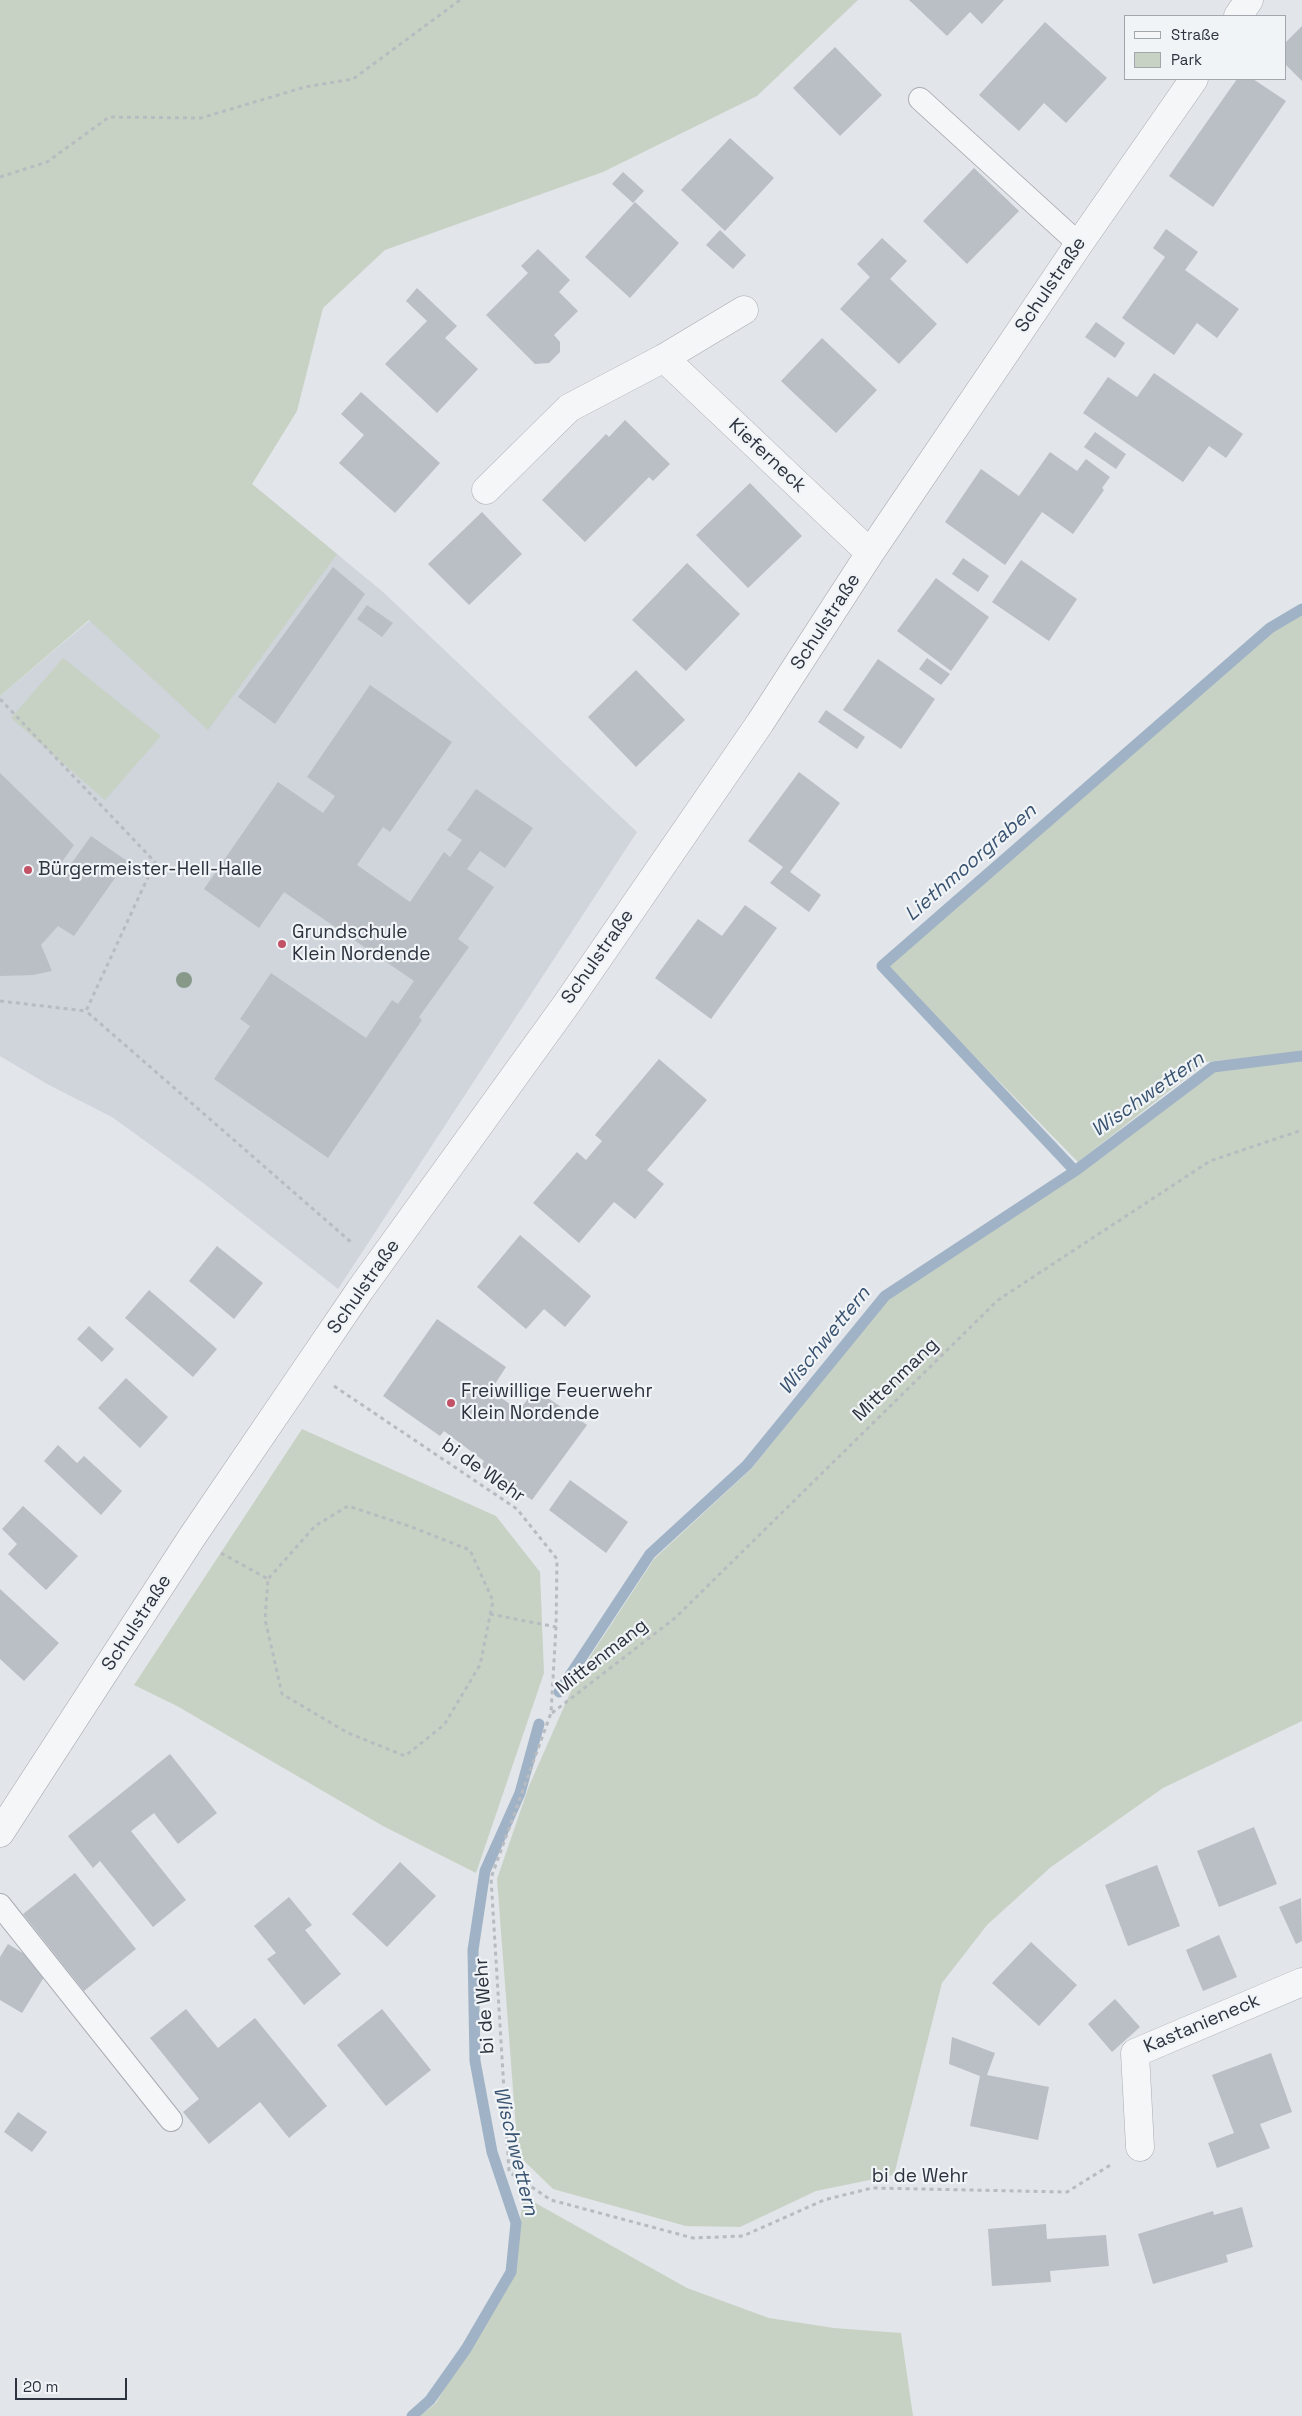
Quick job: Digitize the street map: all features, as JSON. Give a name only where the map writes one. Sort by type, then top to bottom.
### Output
[{"type":"street","points":[[1239,15],[1249,0]]},
{"type":"street","name":"Schulstraße","points":[[0,1833],[192,1537],[307,1368],[568,1002],[664,863],[760,723],[870,553],[1079,244],[1193,80]]},
{"type":"street","points":[[486,490],[569,408],[664,358],[744,310]]},
{"type":"street","name":"Kieferneck","points":[[664,358],[870,553]]},
{"type":"street","name":"Kastanieneck","points":[[1140,2147],[1135,2053],[1302,1982]]},
{"type":"lane","points":[[920,99],[1079,244]]},
{"type":"lane","points":[[0,1905],[171,2120]]},
{"type":"path","points":[[0,176],[47,162],[110,117],[200,118],[305,87],[353,79],[460,0]]},
{"type":"path","points":[[0,699],[155,862],[86,1011]]},
{"type":"path","points":[[0,1001],[86,1011],[378,1266]]},
{"type":"path","name":"Mittenmang","points":[[551,1713],[676,1618],[998,1300],[1210,1161],[1302,1130]]},
{"type":"path","name":"bi de Wehr","points":[[307,1368],[517,1509],[556,1559],[556,1627],[551,1713],[491,1878],[509,2172],[551,2200],[693,2238],[743,2236],[824,2200],[872,2188],[1067,2192],[1140,2147]]},
{"type":"path","points":[[348,1506],[409,1526],[470,1550],[493,1600],[480,1665],[444,1726],[405,1756],[348,1733],[282,1694],[265,1619],[268,1579],[316,1526],[348,1506]]},
{"type":"path","points":[[192,1537],[268,1579]]},
{"type":"path","points":[[490,1614],[556,1627]]},
{"type":"shaded area","name":"Grundschule Klein Nordende","points":[[252,484],[383,592],[637,832],[338,1289],[206,1185],[112,1117],[49,1085],[0,1056],[0,696]]},
{"type":"green space","points":[[0,0],[858,0],[757,96],[603,172],[385,250],[323,308],[297,411],[252,484],[337,554],[208,730],[89,620],[0,696]]},
{"type":"green space","points":[[1302,613],[1302,1052],[1206,1062],[1078,1162],[886,966],[1274,630]]},
{"type":"green space","points":[[63,658],[161,736],[105,800],[11,718]]},
{"type":"green space","points":[[1302,1060],[1302,1721],[1163,1788],[1051,1867],[987,1925],[942,1983],[894,2175],[816,2191],[740,2227],[686,2226],[553,2189],[518,2155],[497,1879],[529,1786],[578,1675],[654,1559],[751,1469],[892,1294],[1078,1174],[1212,1071]]},
{"type":"green space","points":[[302,1429],[496,1516],[540,1572],[544,1673],[476,1873],[383,1826],[177,1706],[134,1685]]},
{"type":"green space","points":[[523,2196],[687,2288],[769,2318],[834,2328],[901,2333],[913,2416],[420,2416],[436,2403],[514,2273]]},
{"type":"building","points":[[909,0],[1004,0],[982,24],[970,12],[947,36]]},
{"type":"building","points":[[1045,22],[1107,78],[1066,123],[1044,103],[1019,131],[979,95]]},
{"type":"building","points":[[1302,26],[1302,81],[1287,66],[1287,41]]},
{"type":"building","points":[[835,47],[882,95],[840,136],[793,88]]},
{"type":"building","points":[[1236,80],[1254,80],[1286,101],[1213,207],[1169,176]]},
{"type":"building","points":[[730,138],[774,178],[725,231],[681,190]]},
{"type":"building","points":[[974,168],[1019,211],[967,264],[923,221]]},
{"type":"building","points":[[623,172],[644,191],[633,203],[612,184]]},
{"type":"building","points":[[635,202],[679,243],[630,298],[585,257]]},
{"type":"building","points":[[1166,229],[1198,252],[1185,270],[1239,309],[1217,338],[1197,323],[1174,355],[1122,318],[1165,257],[1153,248]]},
{"type":"building","points":[[720,230],[746,255],[733,269],[706,245]]},
{"type":"building","points":[[882,238],[907,261],[890,279],[937,324],[899,364],[840,309],[870,277],[857,264]]},
{"type":"building","points":[[538,249],[570,280],[559,292],[578,311],[554,335],[560,342],[560,352],[549,363],[535,364],[486,315],[528,273],[521,266]]},
{"type":"building","points":[[417,288],[457,326],[445,338],[478,369],[437,413],[385,364],[427,321],[406,301]]},
{"type":"building","points":[[1096,322],[1125,343],[1115,358],[1085,337]]},
{"type":"building","points":[[822,338],[877,390],[836,433],[781,381]]},
{"type":"building","points":[[1154,373],[1243,434],[1226,458],[1209,446],[1183,482],[1083,413],[1108,377],[1137,397]]},
{"type":"building","points":[[361,392],[440,463],[395,513],[339,463],[364,435],[341,414]]},
{"type":"building","points":[[625,420],[670,464],[653,481],[649,477],[585,542],[542,500],[606,434],[609,437]]},
{"type":"building","points":[[1095,432],[1126,454],[1116,469],[1084,447]]},
{"type":"building","points":[[1050,452],[1077,471],[1086,459],[1110,477],[1102,488],[1104,490],[1073,534],[1042,512],[1005,565],[945,522],[981,469],[1019,496]]},
{"type":"building","points":[[750,483],[802,536],[748,588],[696,535]]},
{"type":"building","points":[[482,512],[522,554],[469,605],[428,564]]},
{"type":"building","points":[[963,558],[989,576],[978,592],[952,574]]},
{"type":"building","points":[[1021,560],[1077,599],[1049,641],[992,602]]},
{"type":"building","points":[[687,563],[740,614],[686,671],[632,620]]},
{"type":"building","points":[[333,567],[365,594],[275,724],[238,697]]},
{"type":"building","points":[[936,578],[989,617],[951,671],[897,631]]},
{"type":"building","points":[[367,605],[393,623],[382,637],[357,619]]},
{"type":"building","points":[[927,658],[950,674],[941,685],[919,669]]},
{"type":"building","points":[[878,659],[935,699],[901,749],[843,710]]},
{"type":"building","points":[[636,670],[685,720],[636,767],[588,717]]},
{"type":"building","points":[[370,685],[452,742],[390,832],[383,827],[357,865],[410,902],[444,852],[450,857],[462,840],[447,830],[476,789],[533,828],[505,868],[480,851],[467,869],[494,887],[458,939],[469,947],[419,1017],[422,1020],[328,1158],[214,1079],[250,1026],[240,1019],[271,973],[366,1038],[392,1000],[398,1004],[414,981],[284,892],[259,928],[204,889],[278,782],[323,813],[335,796],[307,777]]},
{"type":"building","points":[[826,710],[865,737],[857,749],[818,722]]},
{"type":"building","points":[[799,772],[840,803],[790,872],[821,895],[809,912],[770,883],[783,867],[748,841]]},
{"type":"building","points":[[0,773],[74,845],[54,873],[61,878],[91,836],[127,861],[74,936],[58,926],[41,945],[52,971],[33,975],[0,976]]},
{"type":"building","points":[[745,905],[777,928],[711,1019],[655,978],[698,919],[722,936]]},
{"type":"building","points":[[659,1059],[707,1100],[647,1170],[664,1184],[635,1219],[614,1202],[579,1243],[533,1203],[577,1152],[586,1160],[602,1141],[595,1135]]},
{"type":"building","points":[[520,1235],[591,1296],[565,1327],[544,1309],[526,1329],[477,1287]]},
{"type":"building","points":[[217,1246],[263,1283],[234,1319],[189,1281]]},
{"type":"building","points":[[149,1290],[217,1349],[193,1377],[125,1318]]},
{"type":"building","name":"Freiwillige Feuerwehr Klein Nordende","points":[[437,1319],[506,1367],[491,1390],[519,1411],[535,1389],[587,1425],[532,1500],[481,1466],[484,1461],[444,1431],[440,1436],[383,1396]]},
{"type":"building","points":[[89,1326],[114,1349],[102,1362],[77,1339]]},
{"type":"building","points":[[126,1378],[168,1417],[140,1448],[98,1408]]},
{"type":"building","points":[[58,1445],[77,1463],[84,1456],[122,1491],[101,1515],[44,1461]]},
{"type":"building","points":[[570,1480],[628,1522],[606,1553],[549,1510]]},
{"type":"building","points":[[23,1506],[78,1556],[46,1590],[8,1554],[17,1544],[2,1529]]},
{"type":"building","points":[[0,1589],[59,1643],[24,1681],[0,1659]]},
{"type":"building","points":[[170,1754],[217,1813],[178,1844],[154,1813],[131,1831],[186,1900],[153,1927],[100,1861],[93,1868],[68,1836]]},
{"type":"building","points":[[1254,1827],[1277,1884],[1219,1907],[1197,1851]]},
{"type":"building","points":[[400,1862],[436,1896],[387,1947],[352,1914]]},
{"type":"building","points":[[1157,1865],[1180,1926],[1128,1946],[1105,1885]]},
{"type":"building","points":[[75,1873],[136,1949],[84,1991],[23,1914]]},
{"type":"building","points":[[289,1897],[312,1925],[305,1930],[341,1974],[304,2005],[267,1959],[276,1953],[254,1926]]},
{"type":"building","points":[[1301,1898],[1302,1941],[1296,1944],[1279,1907]]},
{"type":"building","points":[[1219,1935],[1237,1977],[1203,1991],[1186,1950]]},
{"type":"building","points":[[1031,1942],[1077,1985],[1039,2026],[992,1983]]},
{"type":"building","points":[[8,1944],[49,1969],[22,2013],[0,2000],[0,1957]]},
{"type":"building","points":[[1115,1999],[1140,2027],[1112,2052],[1088,2024]]},
{"type":"building","points":[[186,2009],[218,2048],[255,2018],[327,2106],[289,2138],[260,2102],[209,2144],[183,2112],[199,2099],[150,2038]]},
{"type":"building","points":[[382,2009],[431,2070],[386,2106],[337,2045]]},
{"type":"building","points":[[952,2037],[995,2053],[987,2075],[1049,2087],[1038,2140],[970,2126],[980,2076],[949,2064]]},
{"type":"building","points":[[1271,2053],[1292,2112],[1260,2124],[1270,2148],[1217,2168],[1208,2143],[1234,2133],[1212,2075]]},
{"type":"building","points":[[18,2112],[47,2132],[32,2152],[4,2132]]},
{"type":"building","points":[[1242,2207],[1253,2247],[1226,2255],[1228,2262],[1153,2284],[1138,2234],[1213,2211],[1214,2215]]},
{"type":"building","points":[[1046,2224],[1047,2239],[1106,2235],[1109,2266],[1050,2271],[1051,2282],[992,2286],[988,2229]]},
{"type":"waterway","name":"Liethmoorgraben","points":[[1075,1171],[882,966],[1270,628],[1302,609]]},
{"type":"waterway","name":"Wischwettern","points":[[559,1692],[650,1554],[747,1465],[885,1296],[1075,1171],[1213,1067],[1302,1056]]},
{"type":"waterway","name":"Wischwettern","points":[[412,2416],[430,2400],[466,2349],[511,2272],[516,2223],[492,2152],[475,2061],[473,1950],[485,1871],[520,1793],[539,1724]]},
{"type":"place","name":"Bürgermeister-Hell-Halle","points":[[28,870]]},
{"type":"place","name":"Grundschule Klein Nordende","points":[[282,944]]},
{"type":"place","name":"Freiwillige Feuerwehr Klein Nordende","points":[[451,1403]]}]
